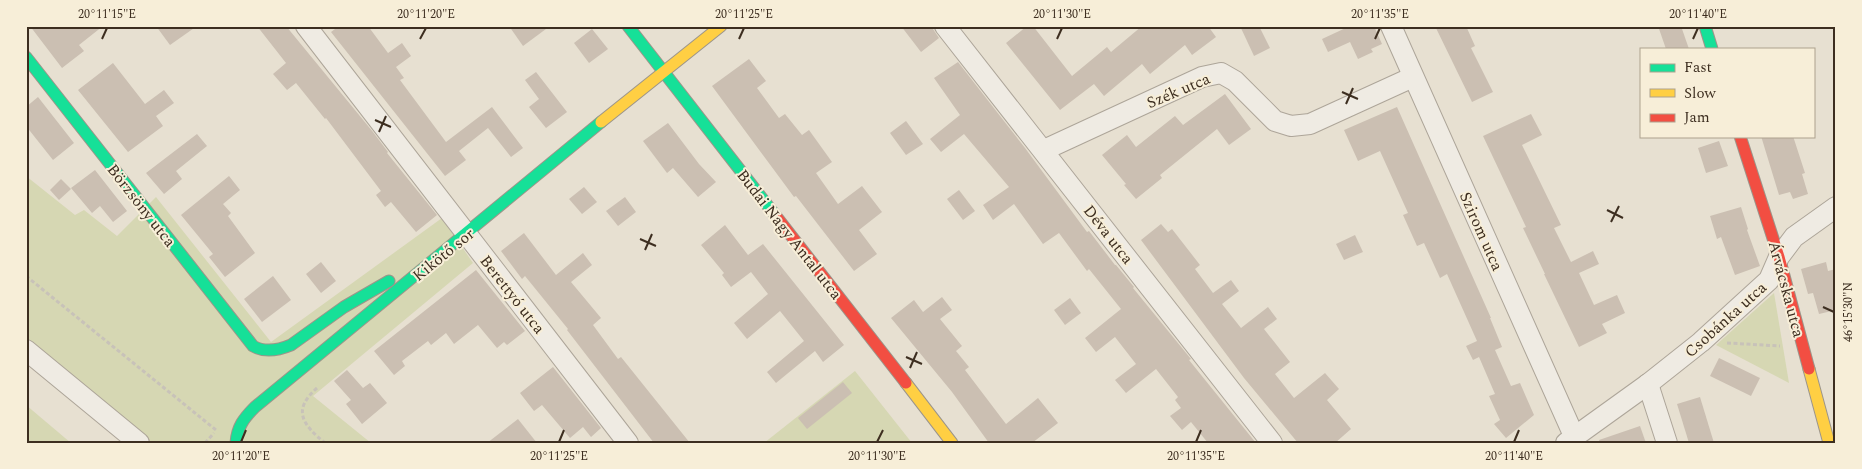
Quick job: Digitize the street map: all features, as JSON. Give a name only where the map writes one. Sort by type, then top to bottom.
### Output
[{"type":"street","name":"Berettyó utca","points":[[306,26],[467,234],[621,440]]},
{"type":"street","name":"Budai Nagy Antal utca","points":[[628,26],[952,443]]},
{"type":"street","name":"Kikötő sor","points":[[236,443],[236,432],[243,419],[255,407],[663,71],[721,26]]},
{"type":"street","name":"Déva utca","points":[[945,26],[1272,443]]},
{"type":"street","name":"Szirom utca","points":[[1391,26],[1570,440]]},
{"type":"street","points":[[1705,26],[1712,48]]},
{"type":"street","name":"Börzsöny utca","points":[[26,58],[253,346],[260,350],[273,351],[286,347],[344,307],[392,280],[422,271]]},
{"type":"street","name":"Szék utca","points":[[1044,150],[1202,77],[1221,73],[1235,81],[1275,121],[1291,126],[1310,124],[1413,77]]},
{"type":"street","name":"Árvácska utca","points":[[1741,138],[1779,257],[1803,347],[1827,403],[1829,443]]},
{"type":"street","name":"Csobánka utca","points":[[1570,440],[1648,384],[1701,342],[1769,280],[1779,257],[1794,237],[1836,207]]},
{"type":"street","points":[[26,350],[139,443]]},
{"type":"street","points":[[1648,384],[1667,443]]},
{"type":"path","points":[[26,276],[222,434]]},
{"type":"path","points":[[1701,342],[1803,347]]},
{"type":"path","points":[[320,385],[306,398],[302,405],[302,414],[306,423],[325,443]]},
{"type":"path","points":[[205,443],[216,430]]},
{"type":"green space","points":[[26,176],[75,215],[84,210],[117,236],[156,197],[271,342],[442,218],[473,263],[313,396],[371,443],[139,443],[26,353]]},
{"type":"green space","points":[[1774,293],[1789,383],[1716,345]]},
{"type":"green space","points":[[855,371],[912,443],[764,443]]},
{"type":"green space","points":[[26,405],[71,443],[26,443]]},
{"type":"building","points":[[30,26],[103,26],[79,45],[84,51],[62,68]]},
{"type":"building","points":[[156,26],[197,26],[170,45]]},
{"type":"building","points":[[257,26],[286,26],[373,132],[387,153],[437,215],[416,232],[391,202],[385,207],[376,195],[381,191],[326,118],[296,83],[287,90],[273,74],[286,63]]},
{"type":"building","points":[[339,26],[368,26],[388,53],[402,43],[411,56],[396,67],[404,78],[400,80],[446,142],[492,107],[523,148],[511,157],[488,128],[459,151],[466,160],[445,176],[331,32]]},
{"type":"building","points":[[509,26],[550,26],[523,46]]},
{"type":"building","points":[[901,26],[931,26],[939,38],[921,52]]},
{"type":"building","points":[[1027,26],[1033,26],[1072,76],[1107,47],[1111,52],[1142,26],[1208,26],[1216,37],[1192,55],[1185,45],[1150,74],[1142,64],[1104,96],[1094,84],[1060,110],[1006,43]]},
{"type":"building","points":[[1240,26],[1259,26],[1270,48],[1254,56]]},
{"type":"building","points":[[1350,26],[1374,26],[1382,44],[1371,49],[1373,52],[1358,59],[1350,42],[1328,52],[1322,39]]},
{"type":"building","points":[[1435,26],[1466,26],[1475,46],[1471,48],[1493,92],[1472,102]]},
{"type":"building","points":[[1658,26],[1681,26],[1689,48],[1666,48]]},
{"type":"building","points":[[592,29],[608,49],[589,63],[574,43]]},
{"type":"building","points":[[749,59],[766,81],[757,88],[779,118],[785,114],[802,135],[809,130],[832,162],[816,173],[838,204],[862,186],[882,212],[859,230],[877,254],[854,271],[796,196],[794,197],[712,86]]},
{"type":"building","points":[[958,62],[1087,232],[1089,231],[1134,287],[1191,359],[1189,360],[1256,443],[1208,443],[1191,422],[1182,430],[1170,416],[1181,408],[1175,400],[1178,397],[1156,369],[1126,393],[1115,380],[1136,364],[1115,337],[1096,352],[1085,338],[1121,309],[1089,269],[1087,271],[1059,233],[1043,244],[1014,204],[993,220],[983,205],[1009,187],[964,134],[941,152],[930,139],[960,115],[934,78]]},
{"type":"building","points":[[113,63],[145,104],[164,90],[174,103],[156,116],[163,126],[128,152],[78,90]]},
{"type":"building","points":[[536,72],[567,112],[546,128],[529,107],[539,99],[525,80]]},
{"type":"building","points":[[1225,94],[1251,129],[1229,145],[1217,129],[1160,175],[1162,178],[1136,199],[1102,155],[1127,135],[1136,147],[1175,116],[1183,125]]},
{"type":"building","points":[[38,97],[74,143],[53,160],[26,126],[26,107]]},
{"type":"building","points":[[1397,107],[1491,318],[1502,347],[1495,350],[1511,386],[1520,383],[1534,415],[1506,438],[1494,424],[1500,420],[1489,396],[1495,394],[1479,357],[1473,360],[1466,346],[1477,341],[1447,274],[1440,278],[1424,243],[1417,246],[1403,215],[1408,213],[1380,151],[1358,161],[1344,130]]},
{"type":"building","points":[[1531,114],[1542,135],[1522,145],[1561,225],[1554,228],[1571,262],[1593,251],[1599,264],[1579,273],[1594,305],[1617,295],[1625,313],[1602,324],[1607,333],[1579,347],[1523,228],[1526,227],[1483,136]]},
{"type":"building","points":[[906,121],[923,144],[906,155],[890,133]]},
{"type":"building","points":[[668,123],[699,164],[716,182],[698,197],[673,168],[667,173],[643,141]]},
{"type":"building","points":[[197,134],[207,146],[176,171],[182,179],[164,194],[146,173]]},
{"type":"building","points":[[1762,138],[1794,138],[1805,173],[1802,174],[1808,194],[1793,199],[1790,192],[1779,195]]},
{"type":"building","points":[[1719,141],[1728,166],[1706,173],[1698,148]]},
{"type":"building","points":[[95,170],[127,211],[113,222],[100,206],[92,213],[71,188]]},
{"type":"building","points":[[229,176],[240,190],[223,204],[231,213],[228,216],[255,253],[225,277],[209,257],[213,254],[181,215]]},
{"type":"building","points":[[61,179],[71,189],[59,200],[50,190]]},
{"type":"building","points":[[584,187],[597,202],[582,214],[569,199]]},
{"type":"building","points":[[959,190],[975,211],[963,220],[947,199]]},
{"type":"building","points":[[625,197],[636,212],[618,226],[606,211]]},
{"type":"building","points":[[1741,207],[1760,266],[1735,275],[1721,237],[1717,239],[1710,216]]},
{"type":"building","points":[[1161,224],[1168,232],[1172,229],[1200,265],[1195,269],[1213,293],[1231,280],[1239,291],[1222,304],[1241,328],[1268,307],[1277,319],[1264,329],[1290,362],[1275,374],[1294,398],[1325,373],[1339,389],[1327,400],[1351,429],[1335,443],[1298,443],[1244,378],[1141,240]]},
{"type":"building","points":[[725,225],[748,255],[763,244],[844,345],[823,362],[815,351],[776,383],[767,372],[804,341],[780,311],[747,339],[734,323],[768,294],[751,272],[731,287],[722,275],[724,273],[701,245]]},
{"type":"building","points":[[524,233],[556,275],[583,253],[592,265],[571,282],[601,318],[593,325],[618,359],[621,357],[690,443],[654,443],[568,329],[525,276],[522,279],[501,251]]},
{"type":"building","points":[[1355,235],[1363,252],[1344,260],[1336,244]]},
{"type":"building","points":[[321,262],[336,281],[321,293],[306,274]]},
{"type":"building","points":[[1826,262],[1828,271],[1836,269],[1836,310],[1819,314],[1813,293],[1808,294],[1801,269]]},
{"type":"building","points":[[476,270],[525,331],[507,345],[504,342],[497,348],[478,325],[454,344],[446,333],[431,345],[428,341],[402,361],[405,366],[394,375],[374,351]]},
{"type":"building","points":[[273,276],[291,300],[262,322],[244,299]]},
{"type":"building","points":[[942,297],[952,310],[940,319],[962,346],[956,351],[969,367],[965,370],[1006,424],[1038,398],[1058,423],[1032,443],[989,443],[952,392],[891,318],[914,300],[923,312]]},
{"type":"building","points":[[1070,298],[1081,313],[1065,325],[1054,310]]},
{"type":"building","points":[[1719,358],[1760,378],[1751,396],[1710,376]]},
{"type":"building","points":[[553,367],[601,428],[591,437],[583,427],[570,438],[542,405],[534,411],[520,393]]},
{"type":"building","points":[[347,370],[363,388],[370,383],[387,403],[362,424],[346,404],[351,400],[334,381]]},
{"type":"building","points":[[843,382],[852,393],[807,429],[798,418]]},
{"type":"building","points":[[1700,397],[1714,443],[1689,443],[1677,404]]},
{"type":"building","points":[[518,419],[537,443],[487,443]]},
{"type":"building","points":[[1640,426],[1646,443],[1600,443],[1599,440]]},
{"type":"traffic: fast","points":[[628,26],[775,215]]},
{"type":"traffic: fast","points":[[1705,26],[1712,48]]},
{"type":"traffic: fast","points":[[26,57],[253,346],[262,350],[272,350],[291,345],[344,307],[389,281]]},
{"type":"traffic: fast","points":[[236,443],[242,423],[255,407],[601,122]]},
{"type":"traffic: slow","points":[[601,122],[721,26]]},
{"type":"traffic: slow","points":[[1809,369],[1829,443]]},
{"type":"traffic: slow","points":[[906,383],[952,443]]},
{"type":"traffic: jam","points":[[1741,138],[1779,257],[1809,369]]},
{"type":"traffic: jam","points":[[775,215],[906,383]]}]
